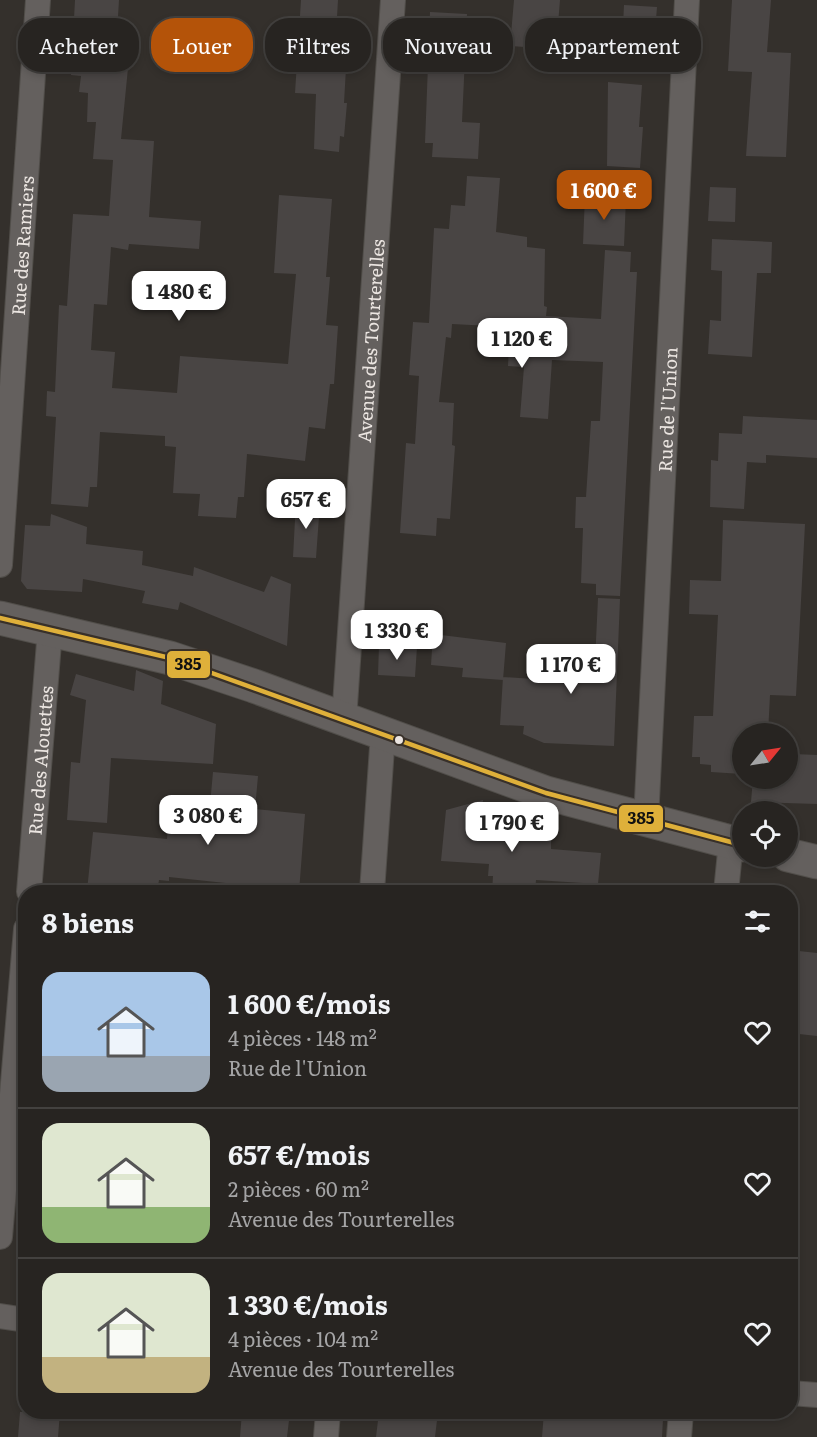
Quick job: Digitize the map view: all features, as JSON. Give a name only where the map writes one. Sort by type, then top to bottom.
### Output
[{"type":"main road","points":[[0,618],[170,658],[546,793],[732,842]]},
{"type":"main road","points":[[798,857],[817,862]]},
{"type":"street","name":"Rue des Ramiers","points":[[0,565],[38,0]]},
{"type":"street","name":"Avenue des Tourterelles","points":[[344,720],[393,0]]},
{"type":"street","name":"Rue de l'Union","points":[[646,819],[687,0]]},
{"type":"street","name":"Rue des Alouettes","points":[[29,885],[50,630]]},
{"type":"street","points":[[372,885],[383,733]]},
{"type":"street","points":[[727,885],[732,863]]},
{"type":"street","points":[[0,1237],[18,1024]]},
{"type":"street","points":[[0,1316],[18,1319]]},
{"type":"street","points":[[798,1394],[817,1395]]},
{"type":"street","points":[[326,1437],[327,1419]]},
{"type":"street","points":[[679,1437],[680,1419]]},
{"type":"building","points":[[75,0],[119,0],[118,18],[74,18]]},
{"type":"building","points":[[301,0],[338,0],[337,18],[300,18]]},
{"type":"building","points":[[514,0],[560,0],[559,18],[525,18],[525,47],[513,46]]},
{"type":"building","points":[[732,0],[771,0],[767,52],[791,53],[786,157],[746,156],[752,72],[728,71]]},
{"type":"building","points":[[624,5],[657,7],[656,18],[623,18]]},
{"type":"building","points":[[430,12],[467,14],[467,18],[430,18]]},
{"type":"building","points":[[71,72],[128,72],[121,139],[154,141],[149,217],[201,221],[199,249],[129,244],[128,250],[111,247],[107,305],[94,304],[91,350],[115,352],[112,388],[177,393],[180,356],[288,364],[296,274],[274,273],[279,195],[332,199],[326,277],[330,277],[326,325],[338,326],[334,384],[330,384],[325,429],[309,427],[305,461],[247,454],[244,497],[238,497],[236,518],[198,516],[200,494],[173,493],[176,447],[165,446],[165,436],[100,432],[97,487],[90,487],[88,507],[51,504],[56,417],[46,416],[47,391],[55,392],[59,305],[67,306],[73,214],[109,216],[113,160],[93,159],[96,122],[87,122],[88,93],[79,92],[81,76],[71,75]]},
{"type":"building","points":[[296,72],[346,72],[344,103],[347,103],[344,137],[340,136],[339,152],[314,149],[316,94],[295,93]]},
{"type":"building","points":[[428,72],[464,72],[462,122],[480,123],[478,159],[432,157],[433,143],[425,143]]},
{"type":"building","points":[[608,82],[642,85],[639,127],[643,127],[640,168],[607,166]]},
{"type":"building","points":[[467,176],[500,178],[496,232],[527,237],[527,247],[545,249],[544,306],[547,307],[546,316],[601,319],[605,250],[631,252],[630,272],[637,272],[620,596],[596,595],[596,584],[581,583],[583,528],[575,528],[576,497],[586,497],[591,421],[600,421],[603,362],[552,360],[548,419],[520,417],[524,367],[508,366],[510,327],[452,324],[451,338],[446,337],[439,402],[454,403],[452,445],[455,446],[450,519],[437,518],[436,536],[400,533],[406,443],[415,444],[419,376],[409,375],[413,322],[429,323],[434,228],[449,229],[451,205],[465,206]]},
{"type":"building","points":[[710,187],[736,188],[735,222],[708,221]]},
{"type":"building","points":[[585,195],[626,198],[624,246],[583,244]]},
{"type":"building","points":[[712,239],[772,242],[771,273],[757,273],[752,357],[708,354],[710,320],[721,321],[722,271],[711,270]]},
{"type":"building","points":[[743,416],[817,420],[817,458],[766,455],[766,463],[747,462],[744,509],[710,507],[711,460],[718,461],[719,433],[742,434]]},
{"type":"building","points":[[296,501],[320,503],[316,558],[293,557]]},
{"type":"building","points":[[51,514],[87,527],[86,544],[143,551],[142,565],[193,576],[194,567],[264,592],[271,576],[291,584],[287,646],[180,602],[178,610],[142,603],[145,591],[83,579],[82,592],[27,589],[21,581],[25,525],[50,526]]},
{"type":"building","points":[[723,520],[805,524],[796,696],[770,695],[769,723],[732,723],[732,773],[711,772],[711,765],[700,764],[700,757],[692,757],[694,716],[713,716],[718,615],[689,614],[690,580],[721,581]]},
{"type":"building","points":[[598,598],[620,599],[614,746],[544,743],[523,734],[524,726],[500,725],[503,677],[594,683]]},
{"type":"building","points":[[433,634],[506,643],[503,680],[462,677],[463,668],[431,665]]},
{"type":"building","points":[[379,645],[417,647],[415,677],[378,675]]},
{"type":"building","points":[[136,670],[163,681],[161,704],[216,724],[213,764],[111,758],[107,823],[67,820],[71,762],[80,763],[86,700],[70,695],[76,674],[134,691]]},
{"type":"building","points":[[798,754],[817,755],[817,804],[798,803],[798,801],[751,801],[752,789],[798,789]]},
{"type":"building","points":[[213,772],[258,776],[255,809],[305,814],[300,885],[244,885],[169,877],[169,881],[159,880],[158,885],[88,885],[93,832],[167,839],[169,812],[209,816]]},
{"type":"building","points":[[483,800],[481,820],[517,826],[517,839],[551,841],[551,849],[601,853],[598,884],[536,880],[536,885],[492,885],[493,876],[488,876],[489,864],[441,861],[446,810]]},
{"type":"building","points":[[798,951],[817,953],[817,1036],[798,1034]]},
{"type":"building","points":[[19,1419],[59,1419],[58,1437],[18,1437]]},
{"type":"building","points":[[241,1419],[289,1419],[287,1437],[240,1437]]},
{"type":"building","points":[[378,1419],[437,1419],[435,1437],[376,1437]]},
{"type":"building","points":[[543,1419],[663,1419],[662,1437],[542,1437]]},
{"type":"transit line","name":"385","points":[[0,618],[170,658],[546,793],[732,842]]}]
